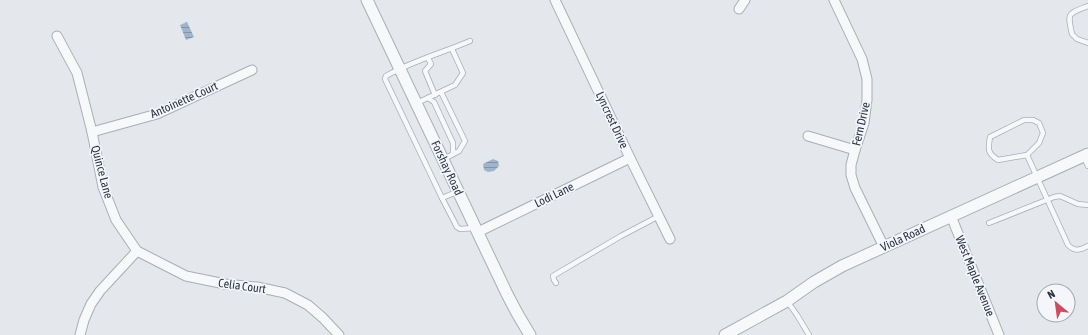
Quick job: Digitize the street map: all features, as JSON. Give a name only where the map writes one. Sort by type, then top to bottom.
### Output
[{"type":"street","name":"Forshay Road","points":[[367,0],[417,103],[448,157],[459,192],[517,313],[530,335]]},
{"type":"street","name":"Lyncrest Drive","points":[[556,0],[630,158],[670,239]]},
{"type":"street","points":[[739,9],[745,0]]},
{"type":"street","name":"Fern Drive","points":[[834,0],[862,59],[867,78],[867,100],[864,123],[855,150],[851,166],[851,175],[855,188],[884,247]]},
{"type":"street","name":"Quince Lane","points":[[57,36],[77,73],[104,188],[116,220],[137,251]]},
{"type":"street","name":"Antoinette Court","points":[[92,132],[157,114],[252,70]]},
{"type":"street","points":[[808,136],[855,150]]},
{"type":"street","name":"Lodi Lane","points":[[477,230],[630,158]]},
{"type":"street","name":"Viola Road","points":[[726,335],[787,301],[814,282],[842,266],[1038,178],[1087,159]]},
{"type":"street","name":"West Maple Avenue","points":[[952,216],[999,335]]},
{"type":"street","points":[[80,335],[84,320],[91,304],[100,291],[137,251]]},
{"type":"street","name":"Celia Court","points":[[137,251],[186,276],[225,284],[257,287],[285,293],[308,306],[323,318],[339,335]]},
{"type":"lane","points":[[1088,6],[1072,13],[1069,18],[1072,34],[1078,39],[1088,43]]},
{"type":"lane","points":[[470,41],[400,68],[386,76],[385,79],[457,227],[464,230],[477,230]]},
{"type":"lane","points":[[417,103],[455,85],[463,73],[452,48]]},
{"type":"lane","points":[[428,58],[431,64],[425,71],[435,95]]},
{"type":"lane","points":[[441,92],[465,141],[459,151],[448,157]]},
{"type":"lane","points":[[428,98],[434,102],[453,143],[448,157]]},
{"type":"lane","points":[[1024,120],[1034,120],[1039,123],[1043,133],[1040,143],[1027,155],[998,160],[991,156],[988,147],[990,137],[1024,120]]},
{"type":"lane","points":[[1027,155],[1068,245],[1072,249],[1080,250],[1088,246]]},
{"type":"lane","points":[[442,198],[459,192]]},
{"type":"lane","points":[[989,223],[1054,197],[1060,196],[1078,204],[1088,205]]},
{"type":"lane","points":[[556,283],[553,276],[621,236],[659,216]]},
{"type":"lane","points":[[787,301],[809,335]]},
{"type":"water","points":[[187,22],[194,37],[186,40],[180,25]]},
{"type":"water","points":[[493,159],[498,161],[499,166],[494,171],[488,172],[484,170],[483,164]]}]
